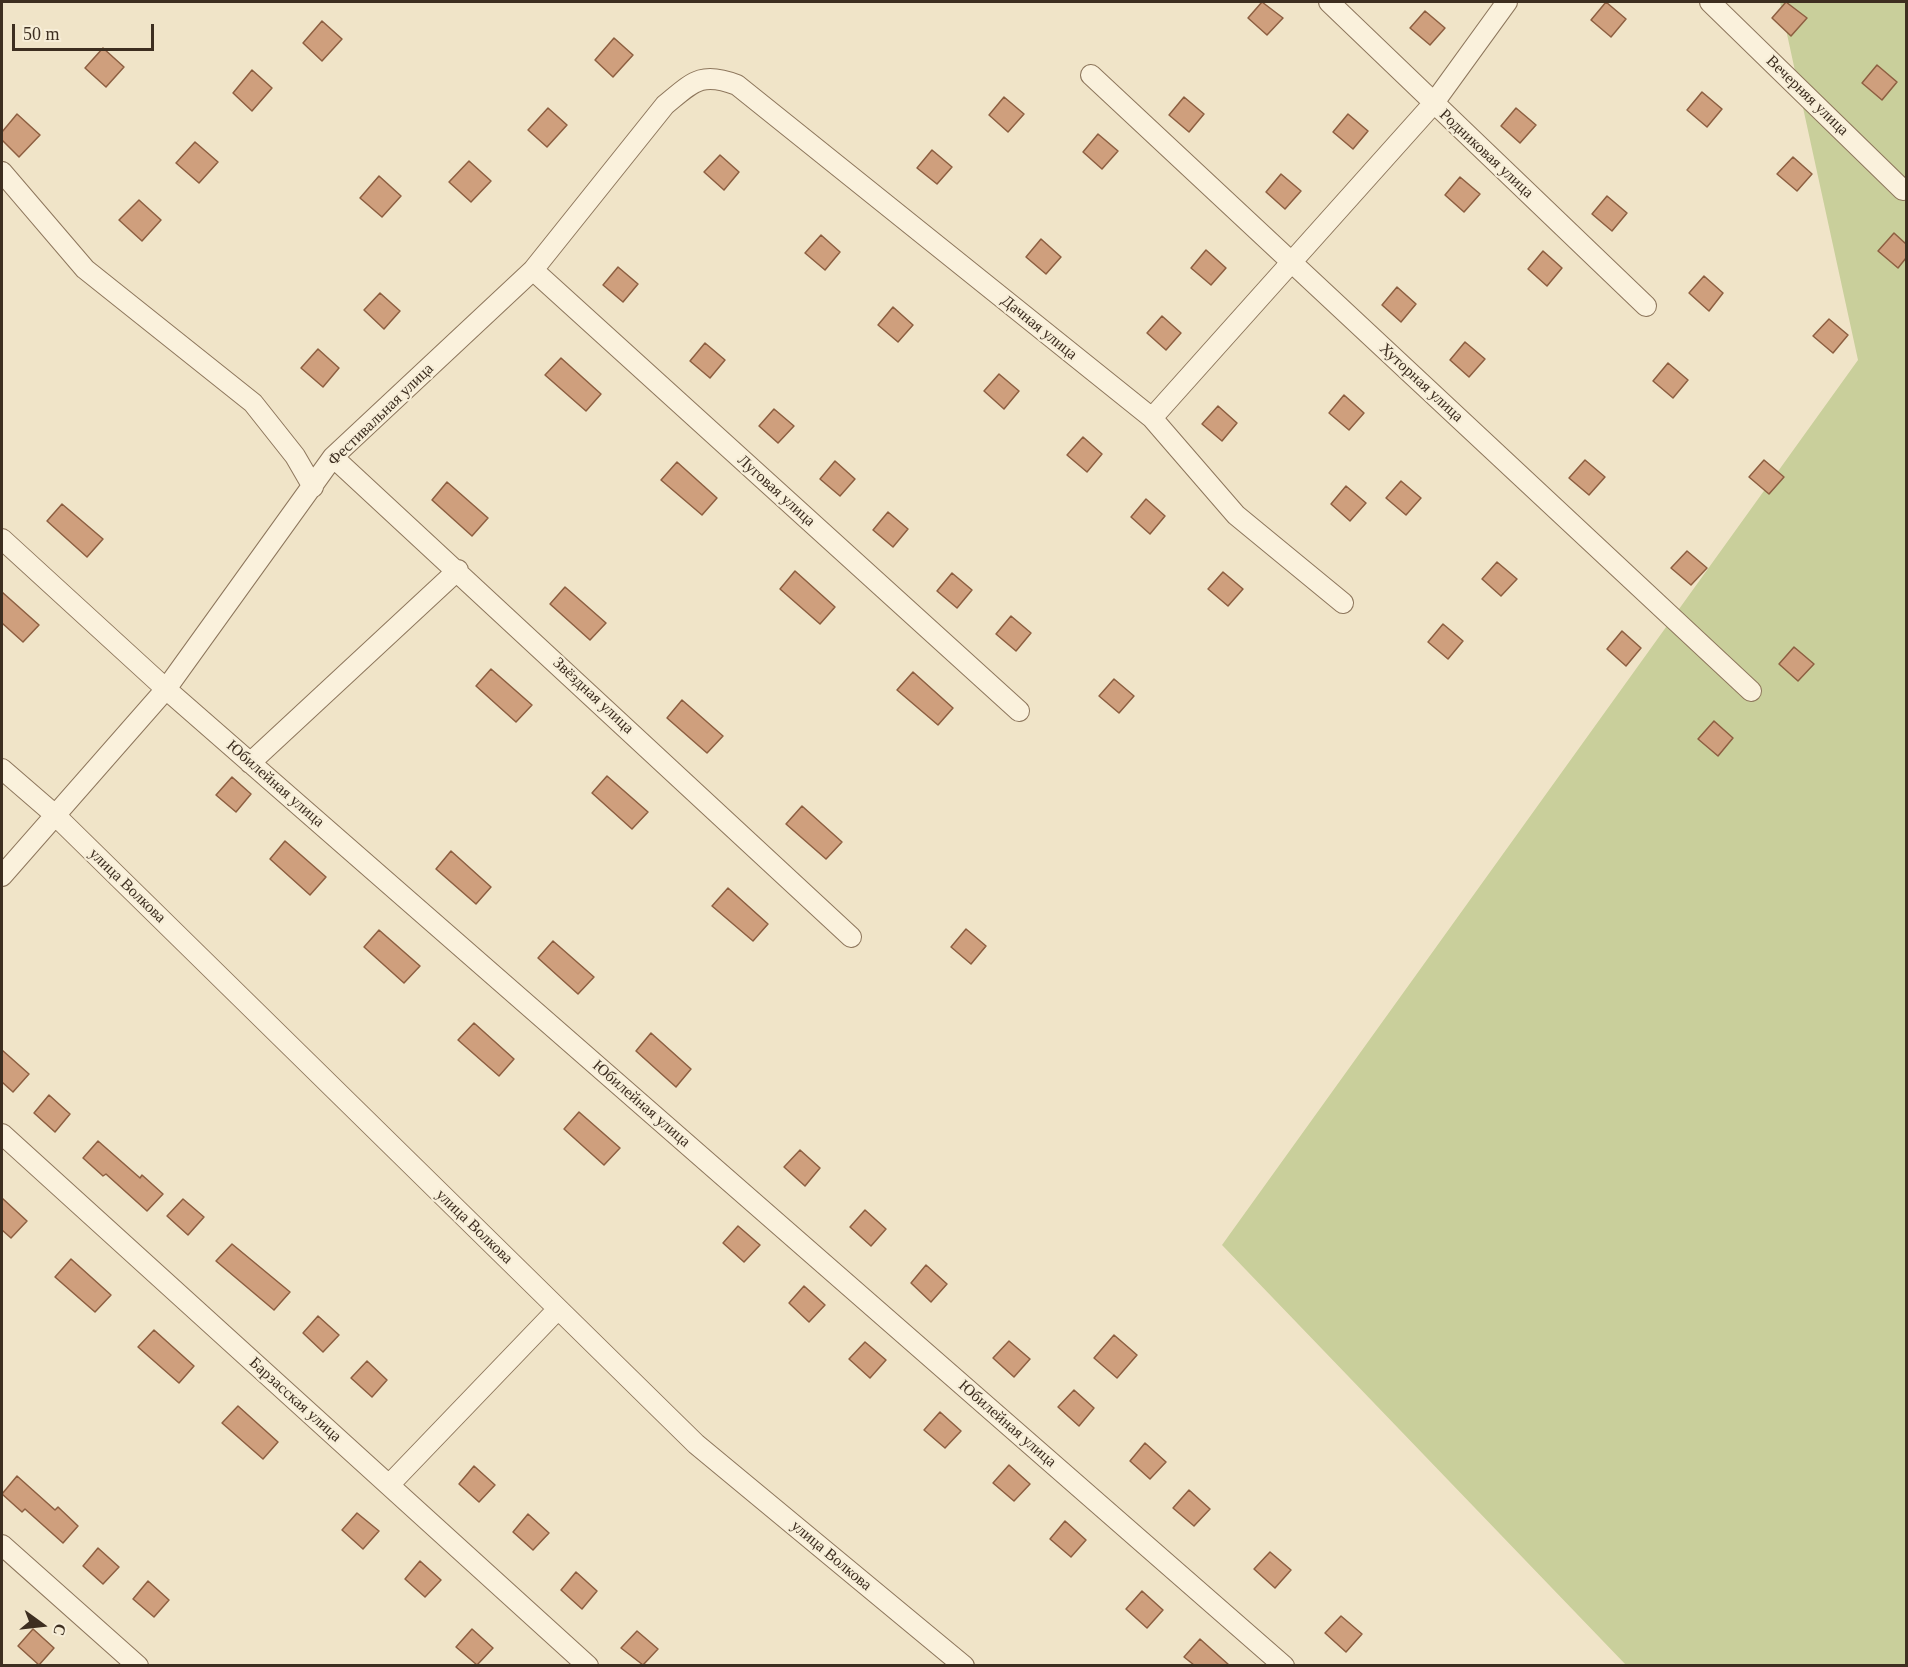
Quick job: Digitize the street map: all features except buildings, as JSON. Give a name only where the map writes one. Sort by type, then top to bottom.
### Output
[{"type":"street","name":"Родниковая улица","points":[[1329,2],[1646,306]]},
{"type":"street","points":[[1152,418],[1293,264],[1433,104],[1508,2]]},
{"type":"street","name":"Вечерняя улица","points":[[1710,2],[1903,190]]},
{"type":"street","name":"Хуторная улица","points":[[1091,75],[1751,691]]},
{"type":"street","name":"Фестивальная улица","points":[[2,876],[166,689],[333,457],[533,270],[665,105],[691,83],[716,76]]},
{"type":"street","name":"Дачная улица","points":[[716,76],[737,85],[1152,418],[1236,515],[1343,603]]},
{"type":"street","points":[[2,172],[85,269],[253,403],[296,456],[313,487]]},
{"type":"street","name":"Луговая улица","points":[[533,270],[1019,711]]},
{"type":"street","name":"Звёздная улица","points":[[333,457],[458,570],[851,937]]},
{"type":"street","name":"Юбилейная улица","points":[[2,539],[250,763],[1284,1665]]},
{"type":"street","points":[[250,763],[458,570]]},
{"type":"street","name":"улица Волкова","points":[[2,769],[54,814],[696,1444],[964,1665]]},
{"type":"street","name":"Барзасская улица","points":[[2,1134],[588,1665]]},
{"type":"street","points":[[389,1485],[558,1309]]},
{"type":"street","points":[[2,1545],[138,1665]]},
{"type":"green space","points":[[1780,2],[1906,2],[1906,1665],[1626,1665],[1222,1245],[1858,360]]}]
